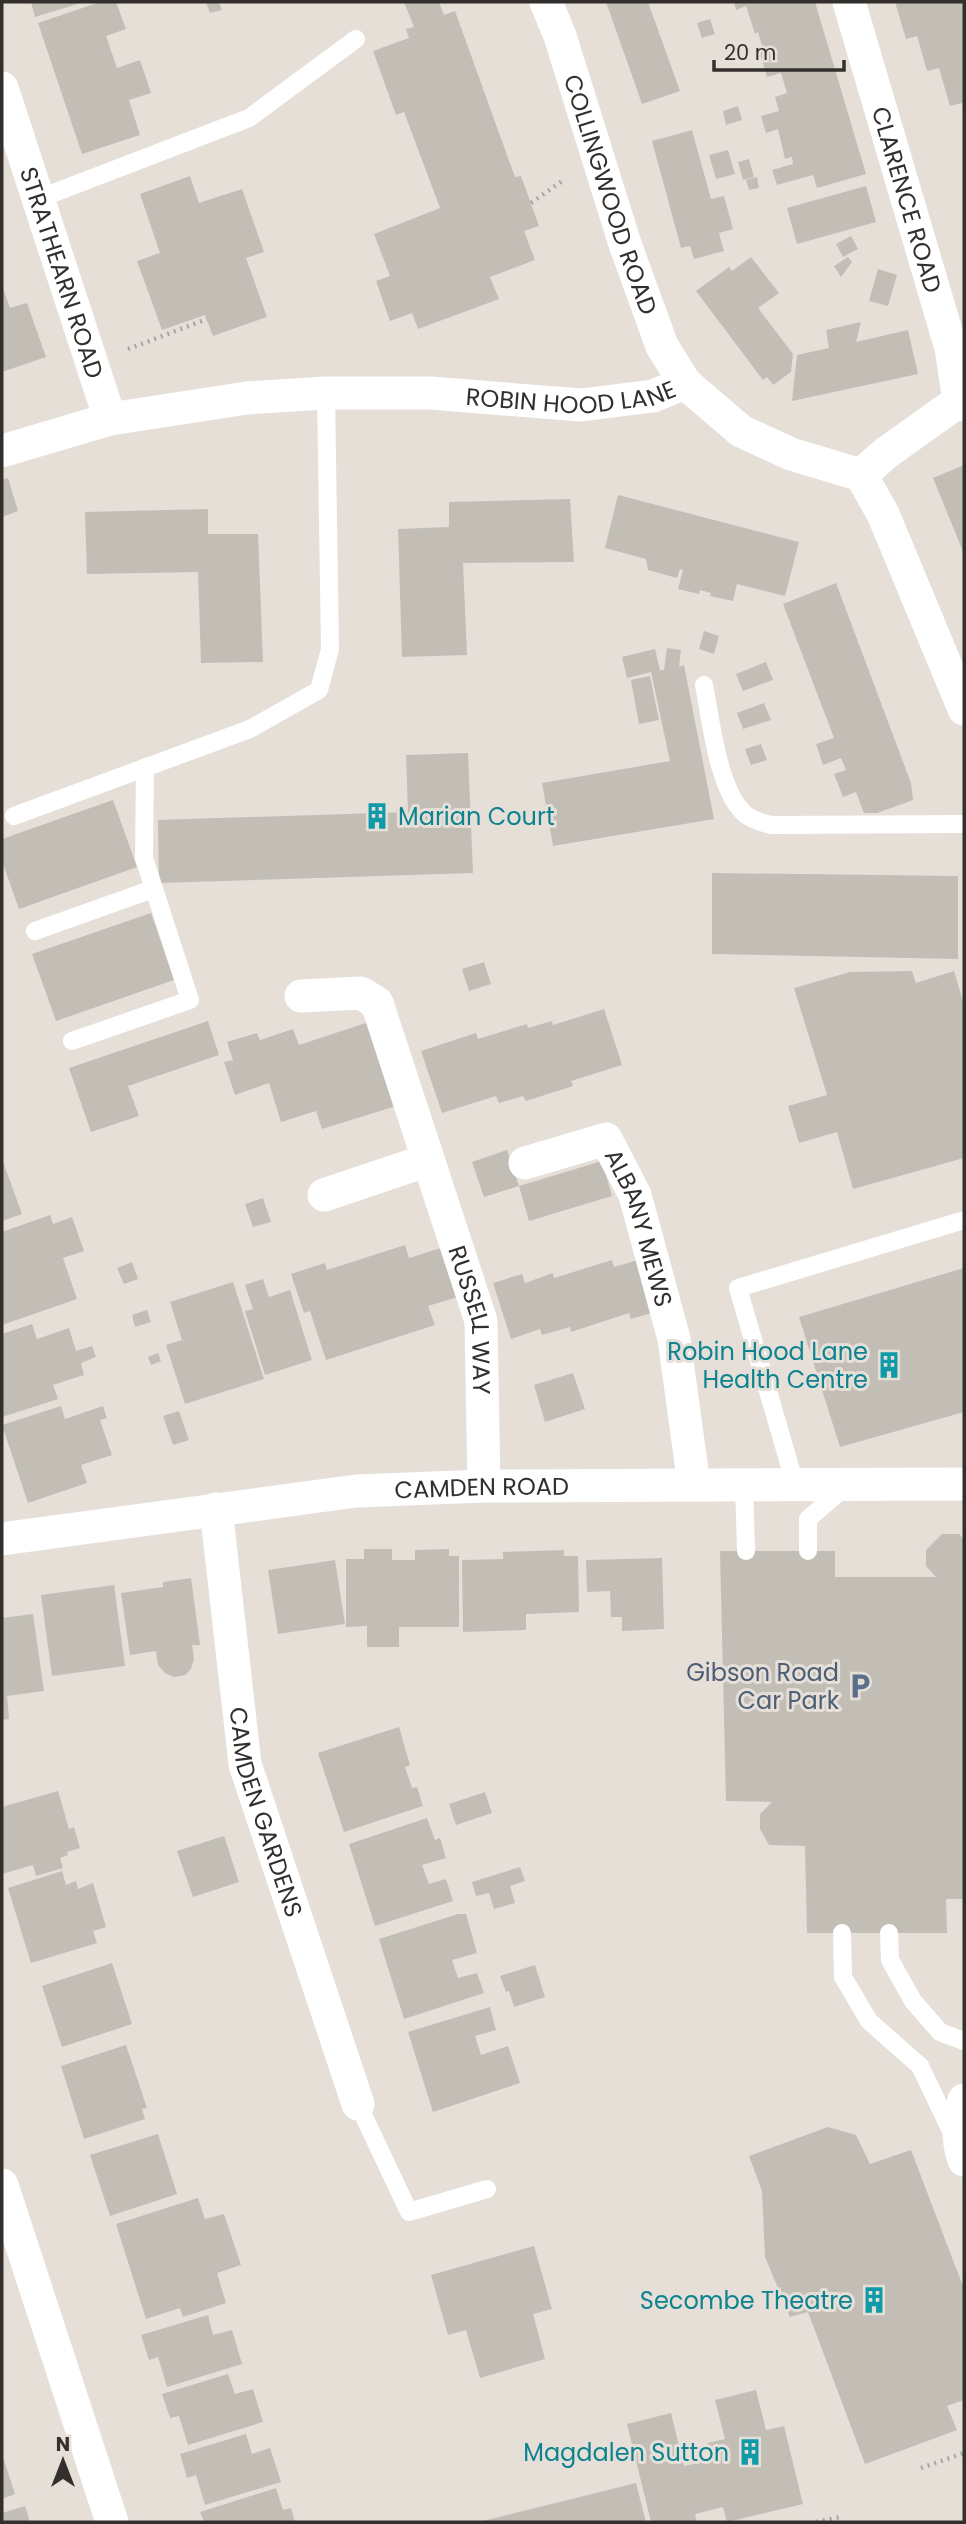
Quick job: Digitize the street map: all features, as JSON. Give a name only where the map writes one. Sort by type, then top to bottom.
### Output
[{"type":"street","name":"COLLINGWOOD ROAD","points":[[546,2],[560,36],[625,244],[662,346],[685,383]]},
{"type":"street","name":"CLARENCE ROAD","points":[[849,2],[951,348],[962,403],[886,453],[861,475]]},
{"type":"street","name":"STRATHEARN ROAD","points":[[2,88],[110,419]]},
{"type":"street","name":"ROBIN HOOD LANE","points":[[2,451],[110,419],[247,398],[326,393],[430,393],[581,405],[653,396],[685,383],[741,431],[791,454],[861,475]]},
{"type":"street","points":[[861,475],[883,514],[964,709]]},
{"type":"street","name":"RUSSELL WAY","points":[[301,996],[361,993],[377,1003],[481,1321],[484,1486]]},
{"type":"street","name":"ALBANY MEWS","points":[[525,1163],[606,1139],[635,1195],[674,1339],[694,1485]]},
{"type":"street","points":[[324,1195],[428,1160]]},
{"type":"street","name":"CAMDEN ROAD","points":[[2,1539],[356,1491],[484,1486],[964,1484]]},
{"type":"street","name":"CAMDEN GARDENS","points":[[216,1509],[245,1764],[358,2104]]},
{"type":"street","points":[[962,2155],[959,2115],[964,2100]]},
{"type":"street","points":[[2,2185],[112,2522]]},
{"type":"lane","points":[[38,199],[249,118],[356,39]]},
{"type":"lane","points":[[14,816],[250,729],[319,690],[330,649],[326,393]]},
{"type":"lane","points":[[704,685],[728,791],[747,816],[772,825],[964,824]]},
{"type":"lane","points":[[72,1041],[190,1000],[144,858],[145,767]]},
{"type":"lane","points":[[35,931],[153,889]]},
{"type":"lane","points":[[795,1484],[738,1288],[964,1220]]},
{"type":"lane","points":[[807,1551],[807,1519],[849,1484]]},
{"type":"lane","points":[[744,1485],[746,1551]]},
{"type":"lane","points":[[842,1933],[843,1977],[869,2021],[920,2066],[962,2155]]},
{"type":"lane","points":[[889,1933],[890,1960],[913,2001],[940,2032],[964,2041]]},
{"type":"lane","points":[[358,2104],[409,2212],[487,2189]]},
{"type":"path","points":[[91,363],[207,319]]},
{"type":"path","points":[[922,2468],[964,2453]]},
{"type":"path","points":[[817,2522],[839,2517]]},
{"type":"building","points":[[31,2],[84,2],[35,17]]},
{"type":"building","points":[[100,2],[116,2],[126,29],[106,36],[117,68],[140,60],[151,93],[129,100],[140,135],[82,154],[38,23]]},
{"type":"building","points":[[206,2],[219,2],[222,10],[210,13]]},
{"type":"building","points":[[404,2],[439,2],[444,15],[455,11],[515,177],[521,176],[539,226],[524,231],[535,260],[490,277],[499,299],[418,329],[412,313],[390,321],[376,281],[390,276],[374,234],[440,208],[404,112],[396,115],[373,51],[409,38],[406,29],[414,27]]},
{"type":"building","points":[[606,2],[648,2],[680,91],[642,104]]},
{"type":"building","points":[[734,2],[815,2],[866,174],[817,188],[813,175],[777,185],[772,170],[793,164],[792,157],[785,159],[778,129],[766,133],[761,116],[779,111],[775,97],[787,93],[781,73],[767,77],[758,47],[762,46],[758,32],[755,34],[746,6],[736,10]]},
{"type":"building","points":[[895,2],[962,2],[964,110],[962,103],[950,106],[939,68],[927,71],[917,36],[906,39]]},
{"type":"building","points":[[710,19],[715,34],[702,38],[697,23]]},
{"type":"building","points":[[738,106],[742,120],[726,125],[723,111]]},
{"type":"building","points":[[692,130],[711,199],[724,196],[733,229],[719,233],[724,251],[694,259],[690,246],[681,248],[652,141]]},
{"type":"building","points":[[728,150],[735,174],[716,179],[709,155]]},
{"type":"building","points":[[749,159],[754,177],[743,180],[738,162]]},
{"type":"building","points":[[190,176],[199,203],[242,189],[264,252],[246,258],[267,317],[213,336],[205,315],[162,330],[137,261],[160,253],[140,194]]},
{"type":"building","points":[[757,177],[759,188],[749,190],[746,180]]},
{"type":"building","points":[[866,186],[876,222],[797,244],[787,208]]},
{"type":"building","points":[[851,236],[858,249],[843,257],[836,244]]},
{"type":"building","points":[[751,257],[779,293],[758,308],[793,354],[791,372],[773,385],[767,377],[763,380],[696,291],[729,267],[732,271]]},
{"type":"building","points":[[848,257],[852,262],[841,277],[834,266]]},
{"type":"building","points":[[878,269],[897,275],[888,306],[869,301]]},
{"type":"building","points":[[4,291],[10,308],[27,303],[46,357],[2,372],[2,292]]},
{"type":"building","points":[[861,322],[856,342],[908,330],[918,374],[792,401],[797,355],[829,348],[826,330]]},
{"type":"building","points":[[964,465],[964,554],[933,478]]},
{"type":"building","points":[[8,478],[18,511],[2,517],[2,480]]},
{"type":"building","points":[[618,495],[799,542],[785,596],[737,584],[733,601],[710,596],[711,593],[700,590],[699,594],[678,589],[683,570],[680,569],[677,578],[648,570],[646,559],[605,548]]},
{"type":"building","points":[[570,499],[574,562],[463,563],[467,655],[402,657],[398,529],[449,527],[449,502]]},
{"type":"building","points":[[208,509],[208,534],[258,534],[263,662],[201,663],[198,572],[87,574],[85,512]]},
{"type":"building","points":[[836,583],[911,783],[913,800],[877,813],[864,813],[856,792],[843,797],[834,774],[846,770],[841,758],[823,765],[816,744],[834,738],[783,604]]},
{"type":"building","points":[[704,631],[719,636],[714,654],[699,649]]},
{"type":"building","points":[[667,648],[681,650],[679,667],[684,665],[714,819],[553,846],[542,783],[670,761],[651,672],[627,678],[622,657],[655,649],[660,670],[664,670]]},
{"type":"building","points":[[766,662],[773,680],[743,691],[736,674]]},
{"type":"building","points":[[650,676],[659,720],[639,724],[631,680]]},
{"type":"building","points":[[764,703],[771,720],[743,729],[737,713]]},
{"type":"building","points":[[761,744],[767,760],[751,765],[745,749]]},
{"type":"building","name":"Marian Court","points":[[468,753],[473,873],[159,883],[158,820],[408,812],[406,755]]},
{"type":"building","points":[[113,800],[137,867],[19,909],[2,861],[2,839]]},
{"type":"building","points":[[712,873],[958,876],[958,959],[712,954]]},
{"type":"building","points":[[151,913],[174,980],[56,1021],[32,954]]},
{"type":"building","points":[[484,962],[491,984],[469,991],[462,969]]},
{"type":"building","points":[[912,971],[916,983],[954,971],[964,1005],[964,1158],[853,1189],[837,1132],[799,1143],[788,1106],[827,1095],[794,988],[850,972]]},
{"type":"building","points":[[604,1009],[622,1065],[571,1081],[573,1086],[526,1101],[523,1096],[499,1103],[496,1096],[442,1113],[421,1051],[476,1033],[478,1039],[527,1024],[528,1028],[552,1021],[553,1025]]},
{"type":"building","points":[[208,1021],[219,1055],[128,1086],[139,1116],[91,1132],[69,1068]]},
{"type":"building","points":[[369,1022],[396,1106],[322,1129],[316,1111],[281,1122],[269,1083],[235,1095],[224,1062],[233,1060],[227,1042],[257,1033],[260,1040],[293,1029],[299,1045]]},
{"type":"building","points":[[507,1150],[519,1186],[484,1197],[472,1162]]},
{"type":"building","points":[[2,1159],[22,1214],[2,1221]]},
{"type":"building","points":[[602,1161],[612,1196],[529,1221],[519,1186]]},
{"type":"building","points":[[263,1198],[271,1222],[253,1227],[245,1204]]},
{"type":"building","points":[[50,1215],[53,1224],[72,1217],[84,1251],[63,1258],[77,1299],[2,1325],[2,1232]]},
{"type":"building","points":[[405,1245],[409,1258],[441,1248],[461,1296],[428,1306],[435,1325],[326,1360],[310,1311],[304,1313],[291,1274],[325,1263],[327,1270]]},
{"type":"building","points":[[612,1260],[614,1267],[638,1260],[655,1312],[631,1319],[629,1313],[571,1332],[570,1327],[542,1335],[540,1329],[511,1339],[493,1283],[522,1274],[525,1283],[553,1273],[554,1278]]},
{"type":"building","points":[[132,1262],[138,1279],[124,1284],[117,1268]]},
{"type":"building","name":"Robin Hood Lane Health Centre","points":[[964,1268],[964,1412],[840,1447],[799,1317]]},
{"type":"building","points":[[263,1279],[269,1297],[290,1290],[312,1360],[265,1375],[245,1311],[253,1309],[245,1285]]},
{"type":"building","points":[[233,1282],[264,1379],[185,1404],[166,1345],[182,1340],[170,1302]]},
{"type":"building","points":[[147,1310],[151,1322],[135,1327],[132,1315]]},
{"type":"building","points":[[32,1324],[37,1339],[69,1328],[76,1351],[92,1346],[96,1357],[81,1363],[84,1375],[53,1385],[58,1399],[2,1417],[2,1334]]},
{"type":"building","points":[[158,1353],[161,1361],[151,1365],[148,1357]]},
{"type":"building","points":[[573,1373],[585,1409],[545,1422],[534,1385]]},
{"type":"building","points":[[61,1406],[65,1419],[103,1406],[107,1418],[100,1420],[112,1455],[81,1465],[87,1483],[28,1503],[2,1425]]},
{"type":"building","points":[[179,1411],[189,1440],[173,1445],[163,1416]]},
{"type":"building","points":[[942,1534],[959,1534],[964,1540],[964,1899],[946,1899],[947,1933],[807,1933],[805,1846],[769,1845],[760,1829],[760,1814],[772,1802],[726,1801],[720,1551],[835,1551],[835,1577],[936,1577],[926,1566],[926,1550]]},
{"type":"building","points":[[364,1549],[392,1549],[392,1560],[415,1560],[415,1550],[449,1549],[449,1556],[459,1556],[459,1627],[399,1627],[399,1647],[367,1647],[367,1626],[346,1627],[346,1559],[364,1559]]},
{"type":"building","points":[[564,1550],[564,1556],[578,1556],[579,1612],[526,1614],[526,1630],[463,1632],[462,1560],[503,1559],[503,1552]]},
{"type":"building","points":[[662,1558],[664,1629],[622,1631],[622,1617],[611,1617],[610,1591],[587,1592],[586,1560]]},
{"type":"building","points":[[335,1560],[345,1624],[278,1634],[268,1570]]},
{"type":"building","points":[[191,1578],[200,1645],[192,1645],[194,1659],[191,1669],[185,1675],[174,1677],[165,1673],[158,1665],[156,1651],[130,1655],[121,1593],[163,1587],[163,1582]]},
{"type":"building","points":[[114,1585],[125,1666],[52,1676],[41,1595]]},
{"type":"building","points":[[33,1614],[44,1691],[7,1696],[9,1719],[2,1720],[2,1618]]},
{"type":"building","points":[[399,1727],[410,1765],[405,1767],[412,1788],[417,1787],[423,1806],[344,1832],[318,1753]]},
{"type":"building","points":[[58,1791],[69,1829],[74,1827],[80,1848],[67,1852],[68,1855],[60,1858],[63,1868],[36,1876],[33,1865],[2,1874],[2,1807]]},
{"type":"building","points":[[485,1792],[492,1813],[456,1825],[449,1804]]},
{"type":"building","points":[[427,1818],[435,1840],[440,1838],[446,1858],[422,1865],[429,1884],[446,1879],[453,1901],[375,1926],[349,1844]]},
{"type":"building","points":[[224,1836],[239,1882],[193,1897],[177,1851]]},
{"type":"building","points":[[520,1867],[525,1881],[510,1886],[515,1903],[494,1909],[489,1893],[476,1896],[472,1882]]},
{"type":"building","points":[[62,1871],[66,1885],[76,1881],[78,1889],[93,1883],[106,1927],[93,1931],[97,1943],[31,1963],[8,1888]]},
{"type":"building","points":[[458,1914],[466,1914],[477,1953],[452,1960],[458,1978],[477,1973],[484,1993],[404,2019],[379,1939]]},
{"type":"building","points":[[112,1963],[132,2024],[62,2047],[42,1986]]},
{"type":"building","points":[[535,1965],[545,1997],[514,2007],[500,1976]]},
{"type":"building","points":[[490,2007],[496,2030],[475,2036],[481,2055],[508,2046],[520,2083],[433,2112],[408,2032]]},
{"type":"building","points":[[126,2045],[147,2108],[142,2109],[145,2119],[84,2139],[61,2066]]},
{"type":"building","name":"Secombe Theatre","points":[[828,2127],[856,2135],[870,2164],[911,2150],[964,2289],[964,2400],[947,2406],[957,2430],[865,2464],[808,2312],[790,2317],[765,2257],[762,2191],[749,2156]]},
{"type":"building","points":[[158,2134],[177,2194],[110,2216],[90,2155]]},
{"type":"building","points":[[198,2198],[205,2219],[224,2214],[241,2265],[217,2273],[226,2303],[183,2317],[180,2308],[146,2319],[116,2224]]},
{"type":"building","points":[[534,2246],[552,2309],[533,2314],[545,2359],[480,2378],[466,2330],[448,2335],[431,2275]]},
{"type":"building","points":[[208,2315],[213,2335],[232,2330],[242,2364],[167,2387],[158,2357],[149,2360],[141,2335]]},
{"type":"building","points":[[228,2374],[235,2394],[253,2389],[263,2422],[188,2445],[179,2416],[170,2418],[162,2394]]},
{"type":"building","name":"Magdalen Sutton","points":[[756,2390],[766,2430],[784,2426],[803,2504],[727,2522],[723,2507],[695,2514],[697,2522],[651,2522],[627,2424],[671,2413],[684,2466],[711,2460],[707,2443],[725,2439],[715,2400]]},
{"type":"building","points":[[246,2434],[252,2454],[270,2448],[281,2482],[205,2505],[196,2475],[187,2478],[180,2454]]},
{"type":"building","points":[[2,2454],[15,2494],[2,2499]]},
{"type":"building","points":[[636,2483],[646,2522],[483,2522],[483,2521]]},
{"type":"building","points":[[276,2488],[283,2510],[291,2508],[295,2522],[204,2522],[200,2512]]},
{"type":"building","points":[[25,2506],[30,2522],[2,2522],[2,2513]]},
{"type":"place","name":"Marian Court","points":[[377,816]]},
{"type":"place","name":"Robin Hood Lane Health Centre","points":[[889,1365]]},
{"type":"place","name":"Gibson Road Car Park","points":[[860,1686]]},
{"type":"place","name":"Secombe Theatre","points":[[874,2300]]},
{"type":"place","name":"Magdalen Sutton","points":[[750,2452]]}]
